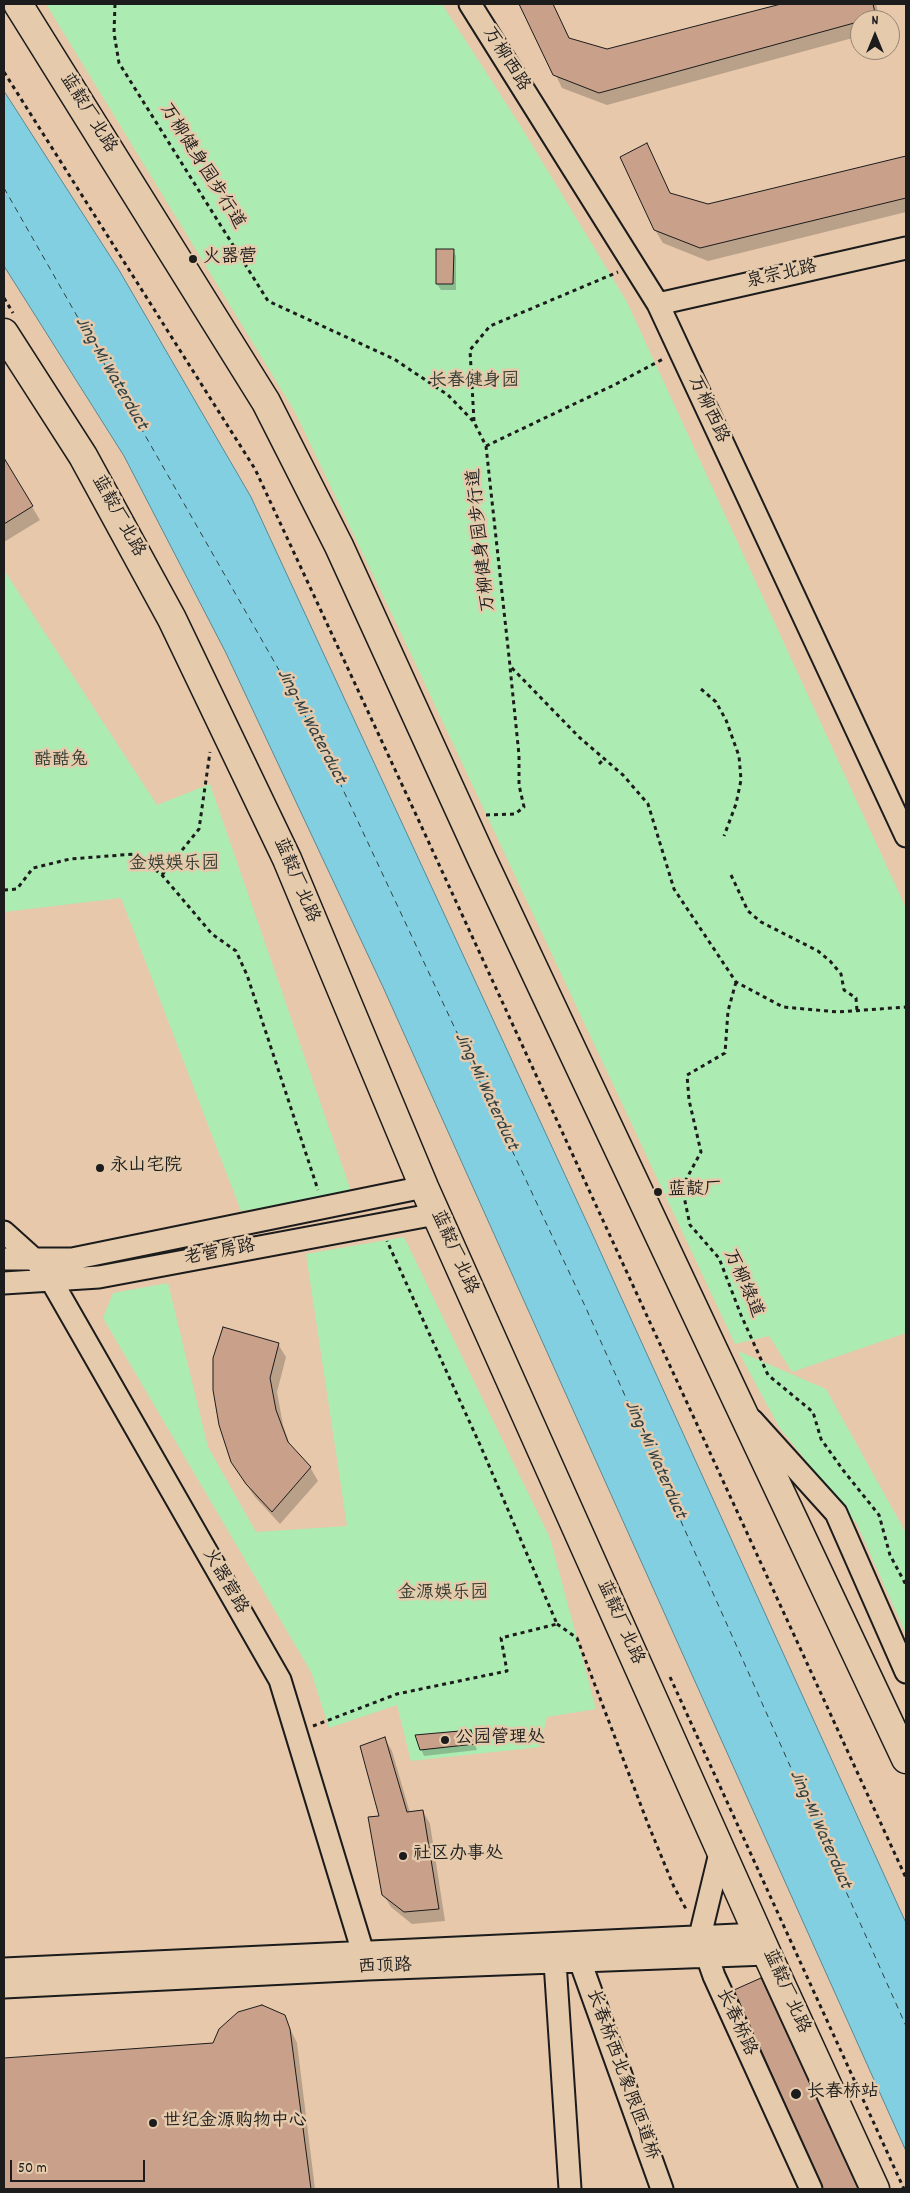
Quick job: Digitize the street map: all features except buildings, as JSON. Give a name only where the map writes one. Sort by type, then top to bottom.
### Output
[{"type":"highway","name":"蓝靛厂北路","points":[[18,4],[266,402],[339,546],[482,858],[906,1759]]},
{"type":"highway","name":"蓝靛厂北路","points":[[4,333],[83,456],[172,619],[287,858],[424,1187],[763,1944],[875,2189]]},
{"type":"street","name":"万柳西路","points":[[470,4],[658,304],[906,836]]},
{"type":"street","name":"泉宗北路","points":[[658,304],[906,248]]},
{"type":"street","name":"老营房路","points":[[4,1259],[72,1259],[424,1187]]},
{"type":"street","name":"老营房路","points":[[4,1283],[99,1278],[436,1214]]},
{"type":"street","name":"火器营路","points":[[4,1232],[34,1259],[51,1280],[280,1680],[365,1960]]},
{"type":"street","points":[[740,1406],[836,1513],[906,1672]]},
{"type":"street","points":[[876,1695],[906,1727]]},
{"type":"street","points":[[700,1936],[721,1849]]},
{"type":"street","name":"西顶路","points":[[4,1987],[700,1936],[763,1944]]},
{"type":"street","name":"长春桥路","points":[[700,1936],[718,1984],[812,2189]]},
{"type":"street","name":"西顶路","points":[[4,1969],[365,1960],[555,1962],[707,1957],[763,1944]]},
{"type":"street","name":"长春桥西北象限匝道桥","points":[[580,1961],[662,2189]]},
{"type":"street","points":[[555,1962],[570,2189]]},
{"type":"path","name":"万柳健身园步行道","points":[[115,4],[114,34],[119,63],[268,301],[394,359],[448,395],[474,422],[486,446],[519,755],[519,785],[524,807],[515,814],[479,815]]},
{"type":"path","points":[[4,72],[255,470],[427,837],[906,1878]]},
{"type":"path","points":[[474,422],[470,350],[490,326],[619,271]]},
{"type":"path","points":[[486,446],[664,359]]},
{"type":"path","points":[[510,666],[579,737],[623,775],[648,804],[674,889],[736,982],[783,1007],[838,1012],[906,1007]]},
{"type":"path","points":[[700,689],[716,702],[726,720],[739,756],[741,780],[736,804],[724,836]]},
{"type":"path","points":[[162,875],[199,829],[210,750]]},
{"type":"path","points":[[599,764],[604,759]]},
{"type":"path","points":[[4,890],[17,889],[33,868],[70,858],[134,854],[162,875],[212,934],[236,951],[247,975],[319,1193]]},
{"type":"path","points":[[731,875],[748,910],[761,922],[818,952],[830,961],[841,974],[844,990],[856,998],[857,1011]]},
{"type":"path","name":"万柳绿道","points":[[736,982],[728,1011],[725,1053],[687,1075],[689,1100],[701,1152],[682,1187],[690,1225],[719,1258],[741,1315],[768,1375],[813,1412],[822,1439],[843,1470],[879,1515],[890,1555],[906,1585]]},
{"type":"path","points":[[379,1225],[481,1447],[557,1624],[578,1638],[670,1878],[700,1936]]},
{"type":"path","points":[[296,1732],[397,1694],[507,1671],[501,1638],[557,1624]]},
{"type":"green space","name":"长春健身园","points":[[46,4],[442,4],[520,125],[627,302],[906,908],[906,1333],[792,1372],[769,1336],[735,1344],[295,412]]},
{"type":"green space","name":"金娱娱乐园","points":[[4,570],[157,805],[210,784],[352,1194],[241,1211],[121,898],[4,912]]},
{"type":"green space","name":"金源娱乐园","points":[[404,1237],[550,1538],[596,1709],[547,1717],[540,1747],[411,1761],[397,1705],[329,1728],[311,1672],[103,1318],[113,1293],[168,1283],[208,1447],[256,1532],[347,1526],[306,1254]]},
{"type":"green space","points":[[738,1351],[826,1389],[906,1533],[906,1634],[857,1524],[779,1427]]},
{"type":"water","name":"Jing-Mi Waterduct","points":[[4,91],[119,270],[251,497],[590,1229],[906,1923],[906,2151],[383,987],[226,653],[124,456],[4,266]]},
{"type":"ferry route","points":[[4,188],[324,749],[585,1306],[906,2026]]},
{"type":"place","name":"火器营","points":[[193,259]]},
{"type":"place","name":"永山宅院","points":[[100,1168]]},
{"type":"place","name":"蓝靛厂","points":[[658,1192]]},
{"type":"place","name":"公园管理处","points":[[445,1740]]},
{"type":"place","name":"社区办事处","points":[[403,1856]]},
{"type":"place","name":"长春桥站","points":[[796,2094]]},
{"type":"place","name":"世纪金源购物中心","points":[[153,2123]]},
{"type":"park label","name":"酷酷兔","points":[[61,762]]}]
